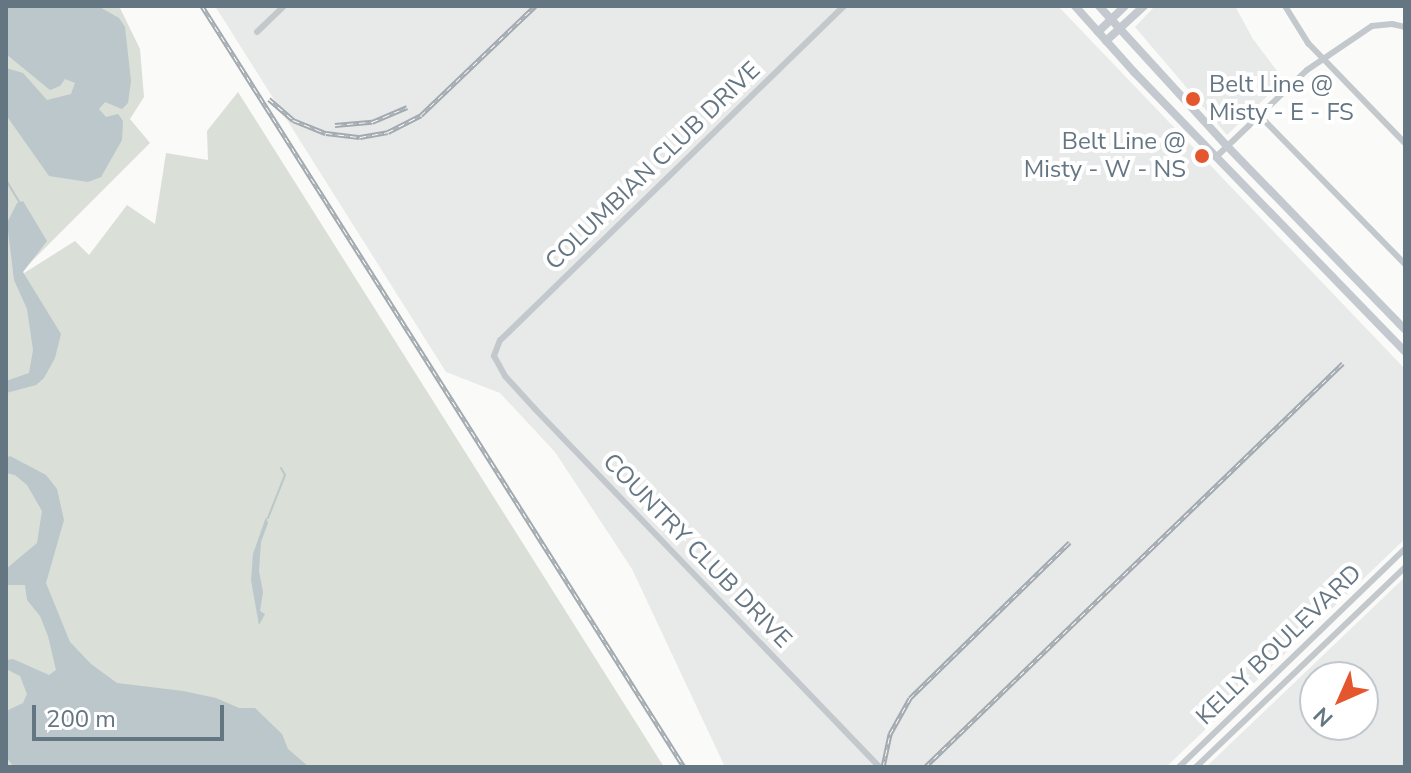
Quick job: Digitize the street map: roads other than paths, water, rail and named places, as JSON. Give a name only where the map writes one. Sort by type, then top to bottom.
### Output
[{"type":"main road","points":[[1075,6],[1405,352]]},
{"type":"main road","points":[[1099,6],[1227,146],[1405,330]]},
{"type":"main road","points":[[1098,32],[1125,6]]},
{"type":"main road","points":[[1106,41],[1144,6]]},
{"type":"main road","points":[[1364,311],[1375,300]]},
{"type":"street","points":[[257,32],[284,6]]},
{"type":"street","name":"COLUMBIAN CLUB DRIVE","points":[[494,356],[500,340],[844,6]]},
{"type":"street","points":[[1285,6],[1301,35],[1405,143]]},
{"type":"street","points":[[1216,157],[1258,114],[1323,59],[1372,26],[1392,24],[1405,27]]},
{"type":"street","points":[[1258,114],[1405,264]]},
{"type":"street","name":"COUNTRY CLUB DRIVE","points":[[494,356],[505,376],[535,409],[880,767]]},
{"type":"street","name":"KELLY BOULEVARD","points":[[1179,767],[1405,549]]},
{"type":"street","name":"KELLY BOULEVARD","points":[[1196,767],[1405,567]]},
{"type":"street","points":[[1345,607],[1353,616]]},
{"type":"street","points":[[1231,716],[1239,725]]},
{"type":"waterway","points":[[6,180],[19,202]]},
{"type":"waterway","points":[[268,518],[285,475],[281,468]]},
{"type":"railway","points":[[202,6],[684,767]]},
{"type":"railway","points":[[269,99],[293,120],[326,133],[360,137],[388,132],[421,115],[535,6]]},
{"type":"railway","points":[[335,125],[372,122],[407,107]]},
{"type":"railway","points":[[925,767],[1343,363]]},
{"type":"railway","points":[[883,767],[890,734],[910,698],[1070,542]]},
{"type":"place","name":"Belt Line @ Misty - E - FS","points":[[1193,99]]},
{"type":"place","name":"Belt Line @ Misty - W - NS","points":[[1202,156]]}]
